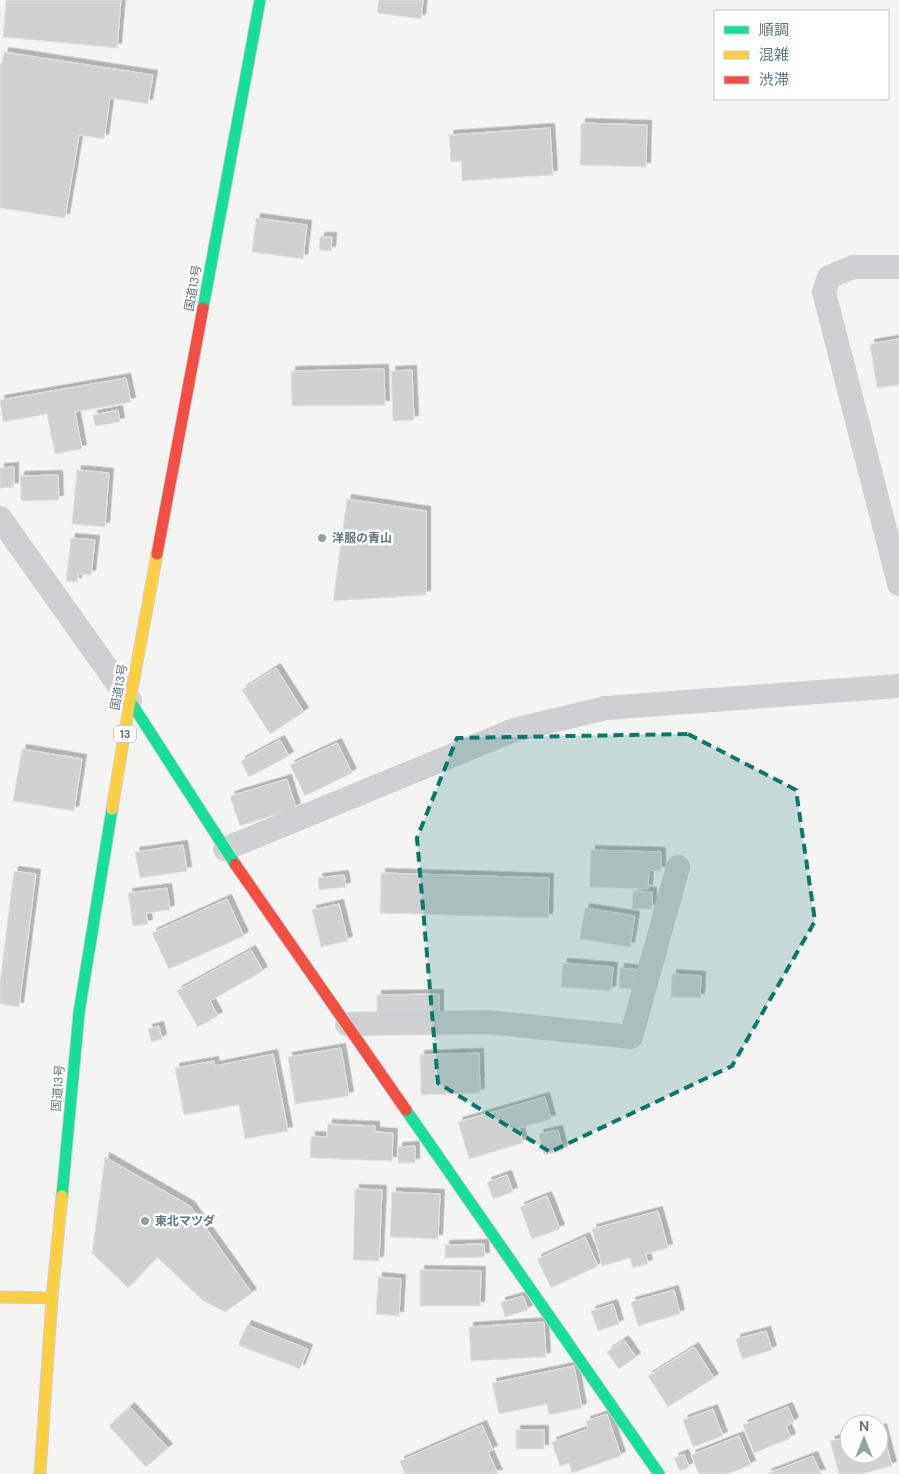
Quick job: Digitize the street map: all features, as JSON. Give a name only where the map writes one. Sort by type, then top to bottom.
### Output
[{"type":"main road","name":"国道13号","points":[[40,1474],[52,1298],[79,1013],[130,701],[260,0]]},
{"type":"main road","points":[[130,701],[225,849],[659,1474]]},
{"type":"main road","points":[[0,1297],[52,1298]]},
{"type":"street","points":[[899,267],[853,268],[829,277],[824,292],[899,584]]},
{"type":"street","points":[[0,518],[130,701]]},
{"type":"street","points":[[225,849],[514,730],[606,708],[899,686]]},
{"type":"street","points":[[347,1024],[487,1022],[631,1037],[678,867]]},
{"type":"highlighted area","points":[[688,734],[796,790],[815,921],[732,1066],[550,1152],[438,1083],[417,838],[457,738]]},
{"type":"building","points":[[6,0],[121,0],[117,48],[3,37]]},
{"type":"building","points":[[379,0],[423,0],[421,19],[377,13]]},
{"type":"building","points":[[4,52],[153,75],[148,104],[110,98],[104,139],[79,135],[65,218],[0,208],[0,63],[2,64]]},
{"type":"building","points":[[581,123],[647,125],[646,167],[580,165]]},
{"type":"building","points":[[550,128],[553,175],[462,181],[461,161],[451,162],[449,135]]},
{"type":"building","points":[[256,218],[307,225],[303,259],[252,252]]},
{"type":"building","points":[[320,237],[332,237],[331,251],[319,250]]},
{"type":"building","points":[[899,339],[899,385],[877,388],[870,344]]},
{"type":"building","points":[[384,369],[385,405],[292,406],[291,371]]},
{"type":"building","points":[[412,370],[414,420],[393,421],[391,371]]},
{"type":"building","points":[[126,378],[131,402],[75,412],[82,449],[55,454],[47,414],[3,422],[0,400]]},
{"type":"building","points":[[118,410],[120,422],[95,426],[93,415]]},
{"type":"building","points":[[14,467],[14,487],[0,488],[0,468]]},
{"type":"building","points":[[77,470],[109,473],[105,527],[72,524]]},
{"type":"building","points":[[58,475],[59,500],[21,501],[20,476]]},
{"type":"building","points":[[347,499],[426,511],[426,595],[333,601]]},
{"type":"building","points":[[71,538],[95,540],[91,575],[78,574],[77,582],[66,581]]},
{"type":"building","points":[[276,668],[304,712],[270,734],[242,690]]},
{"type":"building","points":[[280,740],[289,756],[249,777],[241,761]]},
{"type":"building","points":[[337,743],[352,773],[305,796],[290,765]]},
{"type":"building","points":[[22,749],[82,759],[74,811],[13,801]]},
{"type":"building","points":[[287,779],[296,808],[240,826],[230,796]]},
{"type":"building","points":[[183,845],[187,871],[140,878],[135,852]]},
{"type":"building","points":[[591,850],[661,852],[661,871],[649,870],[648,889],[590,887]]},
{"type":"building","points":[[14,871],[36,874],[19,1007],[0,1004],[0,982]]},
{"type":"building","points":[[381,873],[549,878],[548,918],[380,913]]},
{"type":"building","points":[[344,875],[346,887],[319,890],[318,878]]},
{"type":"building","points":[[167,888],[170,910],[146,913],[148,924],[133,926],[128,893]]},
{"type":"building","points":[[633,891],[652,892],[652,909],[632,909]]},
{"type":"building","points":[[227,899],[244,936],[169,969],[152,933]]},
{"type":"building","points":[[339,904],[348,941],[321,947],[312,910]]},
{"type":"building","points":[[585,908],[635,916],[630,947],[580,939]]},
{"type":"building","points":[[251,950],[263,971],[210,1001],[218,1016],[198,1027],[177,991]]},
{"type":"building","points":[[563,963],[613,967],[611,991],[561,987]]},
{"type":"building","points":[[620,968],[639,970],[637,990],[619,988]]},
{"type":"building","points":[[672,974],[701,976],[700,998],[671,997]]},
{"type":"building","points":[[439,994],[439,1017],[377,1017],[377,995]]},
{"type":"building","points":[[159,1026],[162,1039],[151,1042],[148,1029]]},
{"type":"building","points":[[341,1048],[349,1096],[295,1104],[288,1057]]},
{"type":"building","points":[[479,1053],[480,1093],[421,1095],[420,1055]]},
{"type":"building","points":[[273,1054],[288,1131],[245,1139],[239,1105],[184,1115],[175,1068],[214,1061],[215,1066]]},
{"type":"building","points":[[545,1097],[551,1119],[519,1128],[523,1143],[469,1159],[458,1122]]},
{"type":"building","points":[[328,1124],[375,1126],[375,1132],[393,1133],[392,1161],[310,1158],[311,1136],[327,1137]]},
{"type":"building","points":[[558,1130],[563,1151],[544,1155],[539,1134]]},
{"type":"building","points":[[415,1146],[415,1163],[398,1163],[398,1147]]},
{"type":"building","points":[[105,1157],[190,1206],[252,1293],[225,1312],[202,1300],[157,1257],[128,1288],[92,1253]]},
{"type":"building","points":[[507,1175],[513,1192],[493,1199],[487,1182]]},
{"type":"building","points":[[355,1189],[382,1190],[379,1261],[353,1260]]},
{"type":"building","points":[[392,1192],[440,1194],[438,1239],[390,1237]]},
{"type":"building","points":[[547,1196],[560,1229],[532,1239],[520,1207]]},
{"type":"building","points":[[658,1211],[668,1248],[646,1254],[648,1264],[633,1268],[630,1258],[602,1266],[592,1229]]},
{"type":"building","points":[[585,1237],[598,1266],[551,1288],[537,1259]]},
{"type":"building","points":[[484,1244],[485,1257],[445,1258],[445,1245]]},
{"type":"building","points":[[420,1270],[481,1271],[480,1306],[420,1306]]},
{"type":"building","points":[[378,1277],[401,1279],[399,1316],[376,1314]]},
{"type":"building","points":[[674,1290],[680,1314],[638,1326],[631,1302]]},
{"type":"building","points":[[523,1296],[528,1310],[505,1317],[501,1302]]},
{"type":"building","points":[[613,1304],[619,1324],[598,1331],[591,1311]]},
{"type":"building","points":[[544,1322],[546,1357],[471,1361],[469,1327]]},
{"type":"building","points":[[247,1325],[308,1349],[300,1369],[238,1345]]},
{"type":"building","points":[[766,1331],[772,1350],[742,1359],[736,1339]]},
{"type":"building","points":[[624,1340],[636,1357],[619,1369],[607,1352]]},
{"type":"building","points":[[694,1347],[714,1378],[668,1407],[648,1376]]},
{"type":"building","points":[[574,1366],[582,1408],[549,1415],[547,1404],[499,1414],[492,1383]]},
{"type":"building","points":[[130,1407],[168,1448],[146,1467],[109,1426]]},
{"type":"building","points":[[788,1407],[794,1422],[786,1426],[791,1438],[754,1453],[743,1425]]},
{"type":"building","points":[[713,1409],[723,1436],[693,1447],[683,1420]]},
{"type":"building","points":[[607,1414],[621,1456],[572,1473],[569,1463],[560,1466],[552,1442],[588,1429],[586,1421]]},
{"type":"building","points":[[482,1425],[493,1450],[488,1452],[498,1474],[405,1474],[400,1461]]},
{"type":"building","points":[[516,1430],[544,1430],[544,1449],[516,1449]]},
{"type":"building","points":[[739,1436],[751,1465],[727,1474],[699,1474],[691,1455]]},
{"type":"building","points":[[839,1439],[839,1464],[889,1464],[889,1455],[892,1466],[860,1474],[839,1474],[830,1441]]},
{"type":"building","points":[[684,1454],[689,1467],[680,1471],[674,1458]]},
{"type":"building","points":[[813,1456],[821,1474],[766,1474]]},
{"type":"traffic: fast","points":[[203,308],[260,0]]},
{"type":"traffic: fast","points":[[130,701],[235,864]]},
{"type":"traffic: fast","points":[[62,1196],[79,1013],[112,809]]},
{"type":"traffic: fast","points":[[406,1110],[659,1474]]},
{"type":"traffic: slow","points":[[112,809],[157,554]]},
{"type":"traffic: slow","points":[[40,1474],[52,1298],[62,1196]]},
{"type":"traffic: slow","points":[[0,1297],[52,1298]]},
{"type":"traffic: jam","points":[[157,554],[203,308]]},
{"type":"traffic: jam","points":[[235,864],[406,1110]]},
{"type":"place","name":"洋服の青山","points":[[322,538]]},
{"type":"place","name":"東北マツダ","points":[[145,1221]]}]
